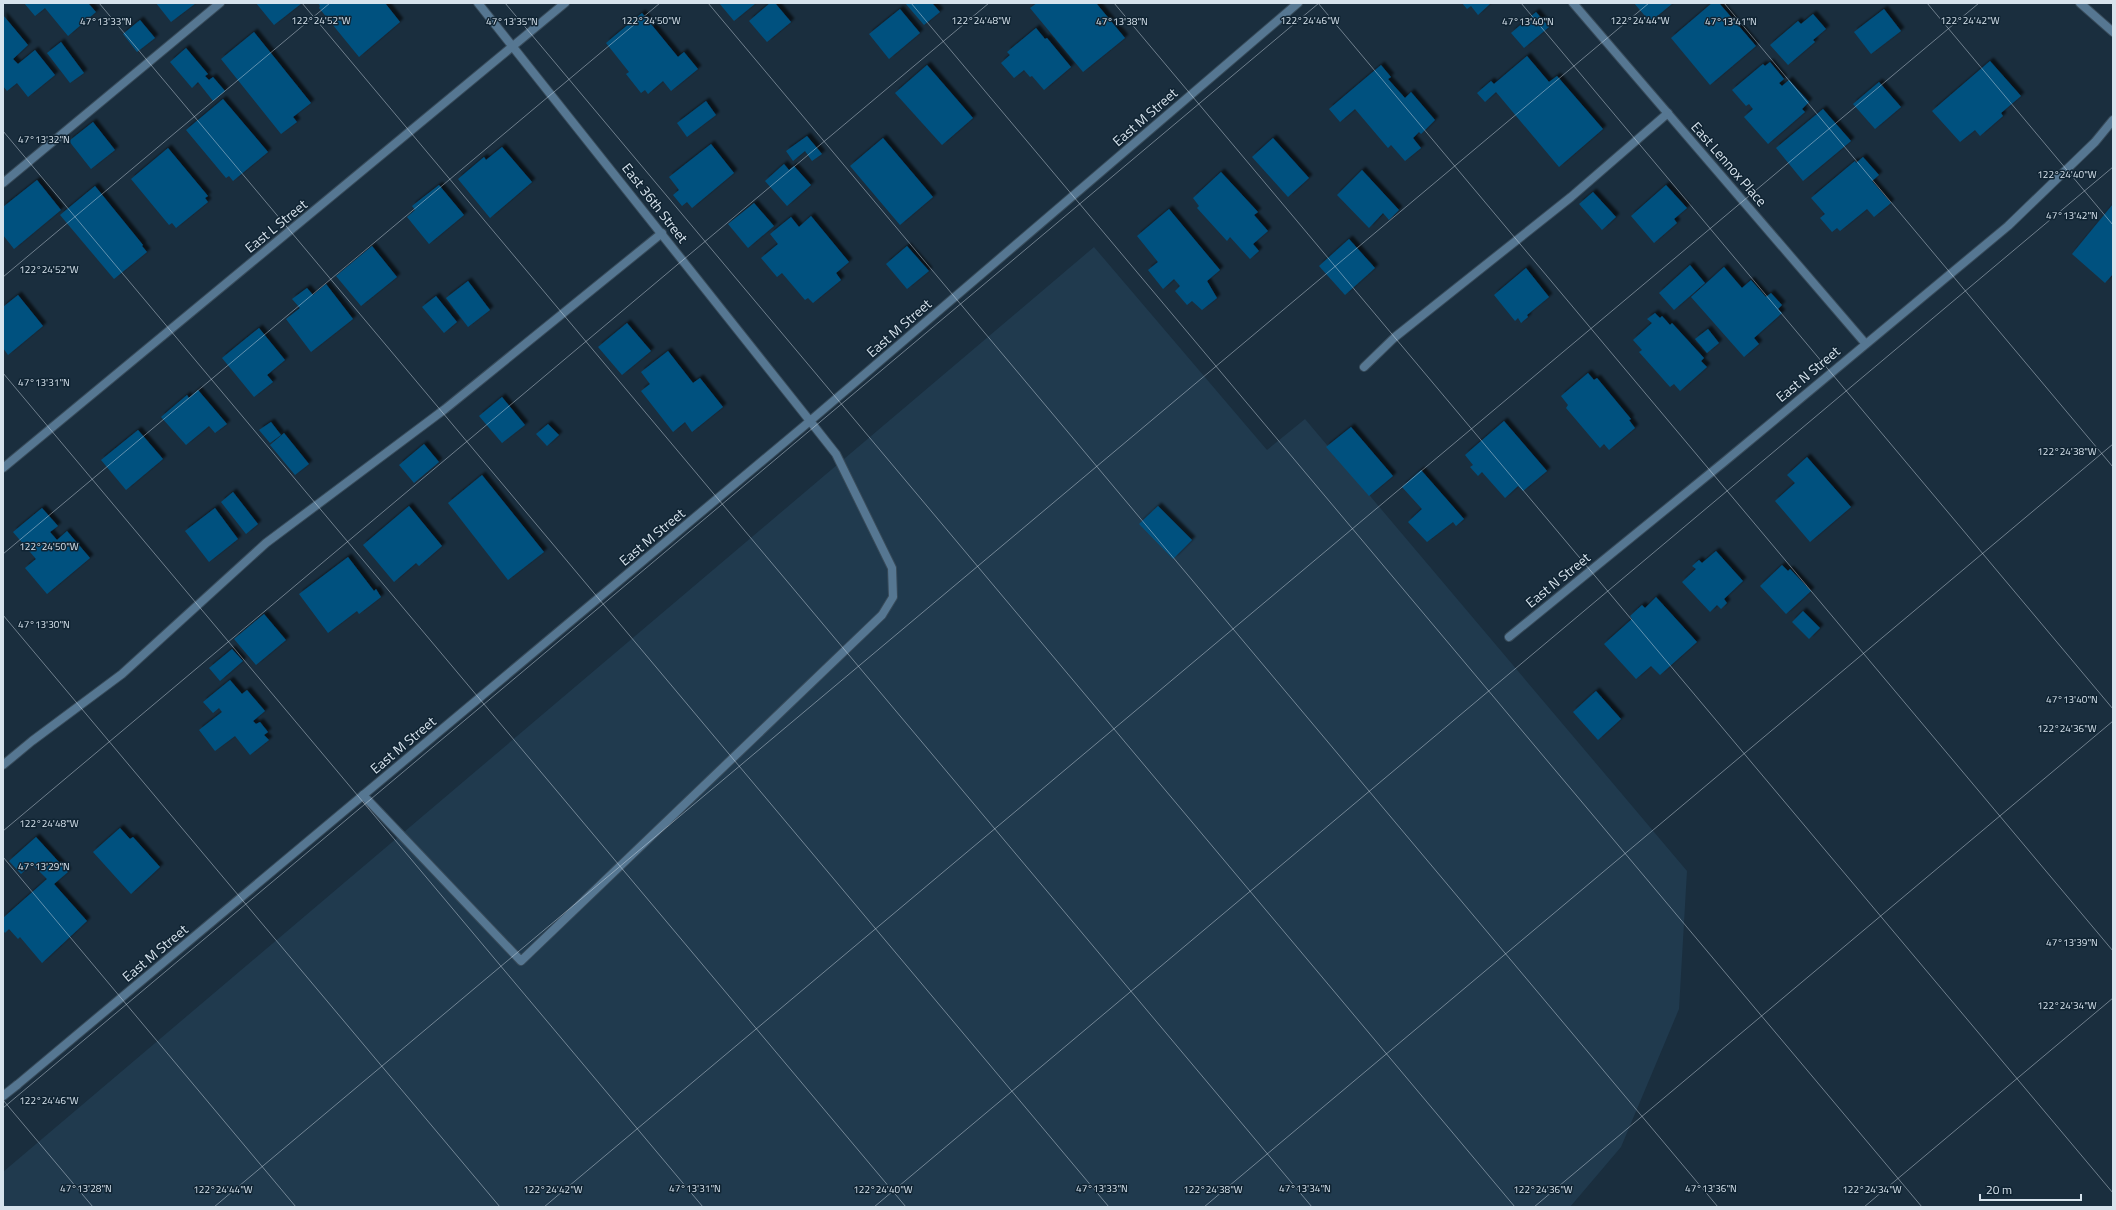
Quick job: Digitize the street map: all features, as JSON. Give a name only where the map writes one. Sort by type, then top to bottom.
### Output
[{"type":"street","points":[[3,183],[220,3]]},
{"type":"street","name":"East 36th Street","points":[[363,795],[521,961],[882,615],[893,598],[892,568],[836,454],[514,46],[478,3]]},
{"type":"street","name":"East L Street","points":[[3,468],[565,3]]},
{"type":"street","name":"East M Street","points":[[3,1096],[810,421],[1298,3]]},
{"type":"street","name":"East Lennox Place","points":[[1573,3],[1865,343]]},
{"type":"street","points":[[2080,3],[2113,32]]},
{"type":"street","points":[[1364,367],[1395,337],[1571,198],[1668,113]]},
{"type":"street","name":"East N Street","points":[[1509,637],[1724,462],[1865,343],[2008,226],[2095,142],[2113,120]]},
{"type":"street","points":[[3,765],[32,741],[122,674],[266,543],[445,409],[662,233]]},
{"type":"shaded area","points":[[1094,247],[1267,450],[1305,419],[1687,871],[1679,1009],[1621,1147],[1570,1207],[3,1207],[3,1172]]},
{"type":"building","points":[[24,3],[88,3],[96,12],[68,36],[45,8],[35,16]]},
{"type":"building","points":[[156,3],[196,3],[171,22]]},
{"type":"building","points":[[256,3],[302,3],[274,25]]},
{"type":"building","points":[[318,3],[385,3],[400,22],[359,57],[319,8],[320,6]]},
{"type":"building","points":[[719,3],[756,3],[734,21]]},
{"type":"building","points":[[770,3],[775,3],[791,22],[767,42],[749,21]]},
{"type":"building","points":[[905,3],[932,3],[940,12],[924,25]]},
{"type":"building","points":[[1037,3],[1096,3],[1125,38],[1083,72],[1030,8]]},
{"type":"building","points":[[1462,3],[1491,3],[1478,15],[1471,6],[1467,9]]},
{"type":"building","points":[[1634,3],[1673,3],[1650,22]]},
{"type":"building","points":[[1712,3],[1719,3],[1756,46],[1710,85],[1671,38]]},
{"type":"building","points":[[900,9],[920,33],[889,59],[869,34]]},
{"type":"building","points":[[1884,9],[1901,31],[1871,54],[1854,32]]},
{"type":"building","points":[[1536,12],[1549,27],[1524,48],[1511,33]]},
{"type":"building","points":[[642,13],[678,57],[684,52],[698,69],[671,91],[663,81],[648,94],[645,90],[641,93],[626,74],[629,72],[606,43]]},
{"type":"building","points":[[1813,14],[1826,29],[1813,40],[1815,42],[1788,65],[1770,45],[1798,21],[1801,24]]},
{"type":"building","points":[[3,15],[28,45],[13,59],[18,64],[35,50],[55,75],[28,97],[17,83],[7,91],[3,86]]},
{"type":"building","points":[[140,20],[155,38],[137,52],[123,34]]},
{"type":"building","points":[[1036,28],[1045,39],[1047,38],[1071,67],[1044,90],[1032,76],[1030,77],[1024,70],[1014,78],[1001,63],[1010,55],[1007,52]]},
{"type":"building","points":[[254,32],[311,103],[293,117],[297,122],[281,134],[221,59]]},
{"type":"building","points":[[61,42],[84,73],[70,83],[47,53]]},
{"type":"building","points":[[186,48],[208,74],[205,76],[209,80],[213,77],[225,91],[213,101],[198,82],[192,88],[170,62]]},
{"type":"building","points":[[1527,56],[1549,82],[1557,76],[1603,129],[1559,167],[1496,92],[1485,102],[1477,93],[1491,81],[1494,84]]},
{"type":"building","points":[[1990,61],[2021,96],[2001,113],[2003,116],[1980,136],[1975,130],[1960,142],[1932,111]]},
{"type":"building","points":[[1770,62],[1784,79],[1779,83],[1782,86],[1789,80],[1809,102],[1802,109],[1805,112],[1768,144],[1744,117],[1753,109],[1749,104],[1746,106],[1732,90],[1763,64],[1765,66]]},
{"type":"building","points":[[927,65],[973,118],[942,145],[895,93]]},
{"type":"building","points":[[1381,65],[1391,77],[1388,79],[1405,98],[1411,92],[1435,120],[1421,134],[1419,132],[1413,138],[1421,148],[1405,161],[1391,145],[1388,148],[1355,109],[1340,122],[1329,109]]},
{"type":"building","points":[[1879,82],[1901,107],[1875,129],[1853,104]]},
{"type":"building","points":[[223,99],[268,152],[233,181],[229,176],[226,178],[186,130]]},
{"type":"building","points":[[706,101],[716,115],[687,137],[677,123]]},
{"type":"building","points":[[1823,109],[1851,141],[1803,181],[1776,148]]},
{"type":"building","points":[[93,122],[115,150],[91,169],[69,141]]},
{"type":"building","points":[[807,136],[822,154],[812,161],[805,151],[793,161],[786,151]]},
{"type":"building","points":[[883,138],[933,197],[900,225],[850,166]]},
{"type":"building","points":[[1273,138],[1309,178],[1288,197],[1252,157]]},
{"type":"building","points":[[711,144],[734,173],[692,208],[687,202],[682,206],[673,195],[679,190],[669,177]]},
{"type":"building","points":[[502,147],[532,182],[490,218],[458,179],[484,157],[486,160]]},
{"type":"building","points":[[168,148],[208,196],[205,198],[208,202],[176,228],[172,223],[169,225],[131,179]]},
{"type":"building","points":[[1863,157],[1879,175],[1872,181],[1891,203],[1874,217],[1867,209],[1840,231],[1837,228],[1832,232],[1820,218],[1825,214],[1811,198],[1855,161],[1856,163]]},
{"type":"building","points":[[784,164],[789,170],[794,166],[811,185],[787,206],[765,181]]},
{"type":"building","points":[[1362,170],[1399,210],[1389,220],[1383,213],[1369,228],[1337,195]]},
{"type":"building","points":[[1221,172],[1258,212],[1254,215],[1268,231],[1253,244],[1259,251],[1250,259],[1230,237],[1227,241],[1197,208],[1199,206],[1193,198]]},
{"type":"building","points":[[37,180],[61,210],[14,249],[3,235],[3,207]]},
{"type":"building","points":[[439,185],[464,215],[429,244],[407,217],[415,210],[412,206]]},
{"type":"building","points":[[1666,185],[1687,208],[1674,219],[1677,223],[1654,243],[1631,216]]},
{"type":"building","points":[[95,186],[147,252],[114,279],[60,215]]},
{"type":"building","points":[[1593,192],[1616,217],[1602,230],[1579,204]]},
{"type":"building","points":[[754,203],[774,226],[748,248],[728,224]]},
{"type":"building","points":[[2113,204],[2113,274],[2105,283],[2072,254]]},
{"type":"building","points":[[1169,209],[1220,270],[1207,281],[1217,298],[1202,310],[1192,301],[1187,305],[1175,291],[1180,286],[1174,279],[1163,289],[1148,270],[1158,262],[1137,236]]},
{"type":"building","points":[[811,216],[849,262],[836,273],[841,280],[813,303],[808,298],[805,300],[782,273],[777,277],[761,258],[778,244],[770,234],[791,217],[799,227]]},
{"type":"building","points":[[1349,239],[1375,268],[1345,295],[1319,266]]},
{"type":"building","points":[[372,246],[397,277],[361,306],[336,276]]},
{"type":"building","points":[[907,246],[929,271],[907,289],[886,264]]},
{"type":"building","points":[[1690,265],[1705,283],[1674,310],[1659,293]]},
{"type":"building","points":[[1724,267],[1742,288],[1751,280],[1766,297],[1771,293],[1782,305],[1778,309],[1782,313],[1754,338],[1759,344],[1744,357],[1691,297]]},
{"type":"building","points":[[1526,268],[1549,297],[1527,315],[1528,317],[1521,323],[1518,318],[1515,321],[1494,295]]},
{"type":"building","points":[[468,281],[490,310],[468,327],[446,298]]},
{"type":"building","points":[[326,284],[353,319],[311,352],[286,319],[300,308],[292,299],[307,288],[313,295]]},
{"type":"building","points":[[18,295],[43,326],[8,355],[3,348],[3,307]]},
{"type":"building","points":[[436,296],[457,322],[444,333],[422,307]]},
{"type":"building","points":[[1655,313],[1660,318],[1662,316],[1670,325],[1672,323],[1704,358],[1701,361],[1707,367],[1680,391],[1674,384],[1670,387],[1639,352],[1642,350],[1633,340],[1652,323],[1647,319]]},
{"type":"building","points":[[627,323],[651,351],[622,375],[598,347]]},
{"type":"building","points":[[259,328],[285,360],[267,375],[273,382],[254,397],[222,358]]},
{"type":"building","points":[[1708,329],[1719,343],[1707,353],[1695,339]]},
{"type":"building","points":[[668,351],[693,383],[700,378],[723,407],[692,432],[685,422],[673,432],[641,391],[650,384],[641,372]]},
{"type":"building","points":[[1588,373],[1594,380],[1597,378],[1631,419],[1629,420],[1635,428],[1609,450],[1604,444],[1600,448],[1566,408],[1568,405],[1561,396]]},
{"type":"building","points":[[198,390],[227,424],[215,433],[209,426],[186,445],[161,417],[187,395],[189,398]]},
{"type":"building","points":[[502,397],[525,425],[502,443],[479,416]]},
{"type":"building","points":[[1504,421],[1547,471],[1523,491],[1518,486],[1505,498],[1482,472],[1478,476],[1470,467],[1473,465],[1465,455]]},
{"type":"building","points":[[271,422],[281,435],[270,443],[259,430]]},
{"type":"building","points":[[548,424],[559,435],[547,446],[536,434]]},
{"type":"building","points":[[1351,427],[1393,476],[1369,496],[1326,447]]},
{"type":"building","points":[[138,430],[163,459],[126,490],[101,460]]},
{"type":"building","points":[[284,433],[309,464],[295,475],[270,445]]},
{"type":"building","points":[[424,444],[439,462],[414,483],[399,465]]},
{"type":"building","points":[[1807,457],[1851,507],[1810,542],[1775,501],[1795,483],[1787,475]]},
{"type":"building","points":[[1421,470],[1464,519],[1456,526],[1453,522],[1427,542],[1408,522],[1422,509],[1402,487]]},
{"type":"building","points":[[482,475],[544,552],[508,580],[448,503]]},
{"type":"building","points":[[233,492],[258,524],[246,534],[221,502]]},
{"type":"building","points":[[409,506],[442,546],[419,566],[416,563],[394,582],[363,545]]},
{"type":"building","points":[[1158,506],[1192,540],[1173,559],[1139,524]]},
{"type":"building","points":[[42,508],[58,526],[50,532],[57,540],[67,531],[90,558],[47,594],[25,568],[36,559],[13,532]]},
{"type":"building","points":[[215,508],[238,539],[209,562],[185,531]]},
{"type":"building","points":[[1716,551],[1743,581],[1724,599],[1727,603],[1721,609],[1717,605],[1710,612],[1682,582],[1696,569],[1692,566],[1699,560],[1702,563]]},
{"type":"building","points":[[348,557],[374,591],[376,589],[381,597],[359,614],[357,611],[328,633],[299,594]]},
{"type":"building","points":[[1782,565],[1788,571],[1790,569],[1811,591],[1786,614],[1760,586]]},
{"type":"building","points":[[1656,597],[1697,642],[1660,675],[1651,666],[1636,679],[1604,644],[1632,619],[1630,616],[1642,605],[1645,608]]},
{"type":"building","points":[[1803,611],[1820,628],[1809,639],[1792,622]]},
{"type":"building","points":[[264,614],[286,640],[256,665],[234,639]]},
{"type":"building","points":[[232,649],[243,661],[220,681],[209,668]]},
{"type":"building","points":[[230,680],[242,694],[247,690],[265,711],[253,721],[256,724],[260,722],[268,732],[264,735],[269,740],[250,755],[235,736],[215,751],[199,730],[222,712],[219,708],[213,713],[203,702]]},
{"type":"building","points":[[1596,691],[1621,719],[1598,740],[1573,712]]},
{"type":"building","points":[[120,828],[130,839],[133,837],[160,867],[131,894],[93,852]]},
{"type":"building","points":[[36,837],[68,872],[54,884],[87,921],[42,963],[20,937],[18,939],[9,929],[5,933],[3,930],[3,918],[47,879],[32,864],[21,874],[9,861]]}]
